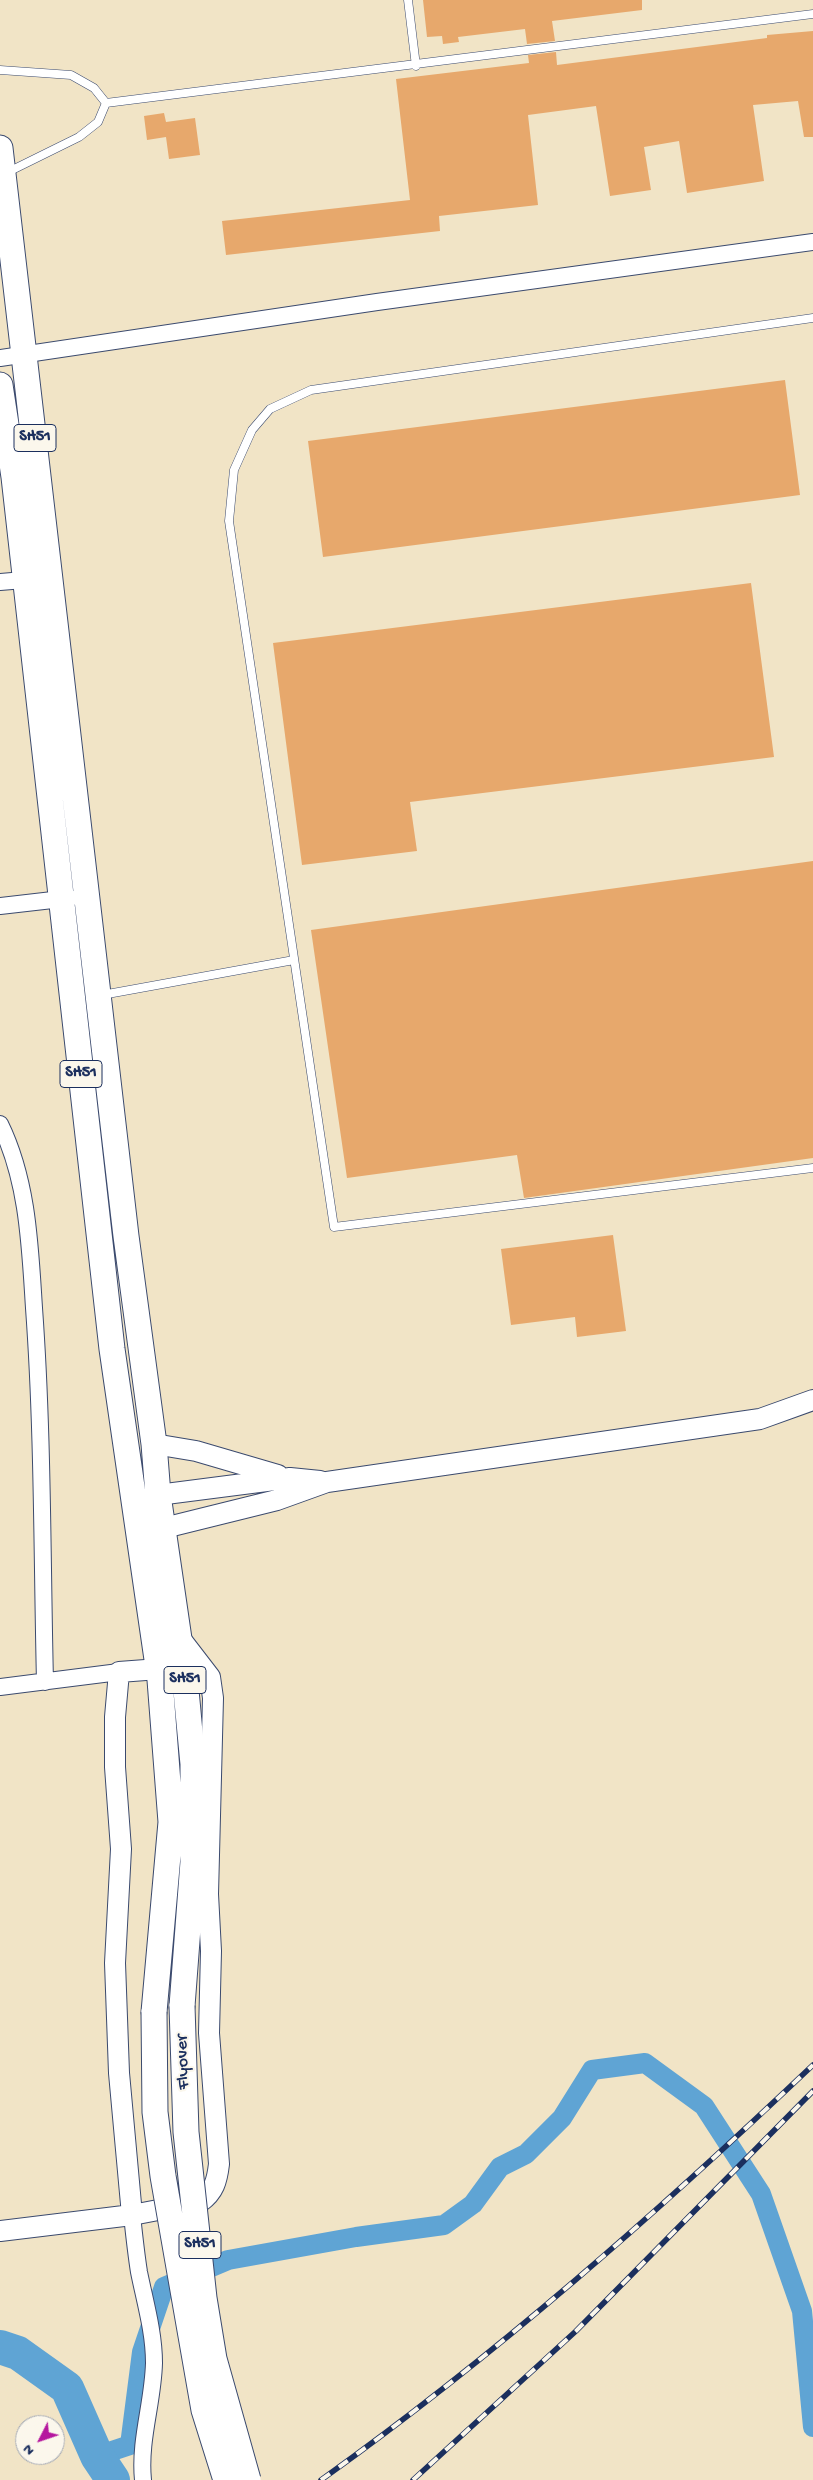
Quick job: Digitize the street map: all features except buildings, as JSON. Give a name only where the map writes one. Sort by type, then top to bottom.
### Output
[{"type":"main road","name":"SH51","points":[[0,148],[26,355],[126,1236],[154,1444],[158,1495],[180,1638]]},
{"type":"main road","name":"SH51","points":[[1,390],[14,477],[12,581],[61,898],[112,1349],[159,1669]]},
{"type":"main road","name":"Flyover","points":[[180,1638],[193,1784],[193,1862],[182,2006],[186,2132],[204,2298],[214,2359],[248,2480]]},
{"type":"main road","name":"Flyover","points":[[159,1669],[171,1822],[154,2012],[156,2112],[163,2176],[204,2410],[226,2480]]},
{"type":"street","points":[[0,358],[377,302],[813,242]]},
{"type":"street","points":[[0,906],[86,896]]},
{"type":"street","points":[[0,1124],[22,1188],[28,1226],[38,1368],[45,1682]]},
{"type":"street","points":[[164,1528],[276,1500],[328,1482],[760,1419],[813,1400]]},
{"type":"street","points":[[154,1444],[196,1451],[228,1463],[290,1478],[328,1482]]},
{"type":"street","points":[[158,1495],[290,1478]]},
{"type":"street","points":[[0,2231],[132,2215],[200,2202],[208,2197],[217,2183],[219,2164],[209,2033],[211,1951],[208,1894],[213,1698],[210,1677],[180,1638]]},
{"type":"street","points":[[0,1687],[119,1672],[159,1669]]},
{"type":"street","points":[[119,1672],[115,1717],[115,1767],[121,1849],[115,1963],[119,2073],[132,2215],[139,2269],[152,2334],[152,2402],[141,2460],[143,2480]]},
{"type":"lane","points":[[408,0],[416,66]]},
{"type":"lane","points":[[106,103],[416,66],[813,14]]},
{"type":"lane","points":[[0,70],[71,75],[94,88],[106,103]]},
{"type":"lane","points":[[2,174],[79,137],[98,122],[106,103]]},
{"type":"lane","points":[[813,318],[311,390],[270,409],[252,430],[234,470],[229,521],[334,1227],[813,1168]]},
{"type":"lane","points":[[100,996],[294,960]]},
{"type":"waterway","points":[[97,2456],[130,2445],[142,2352],[164,2287],[228,2260],[356,2237],[444,2225],[473,2204],[500,2167],[526,2154],[562,2118],[592,2070],[645,2063],[704,2106],[761,2194],[802,2311],[813,2427]]},
{"type":"waterway","points":[[0,2347],[18,2353],[67,2388],[97,2456],[113,2480]]},
{"type":"railway","points":[[321,2480],[450,2383],[574,2281],[695,2175],[813,2065]]},
{"type":"railway","points":[[413,2480],[576,2331],[813,2091]]}]
